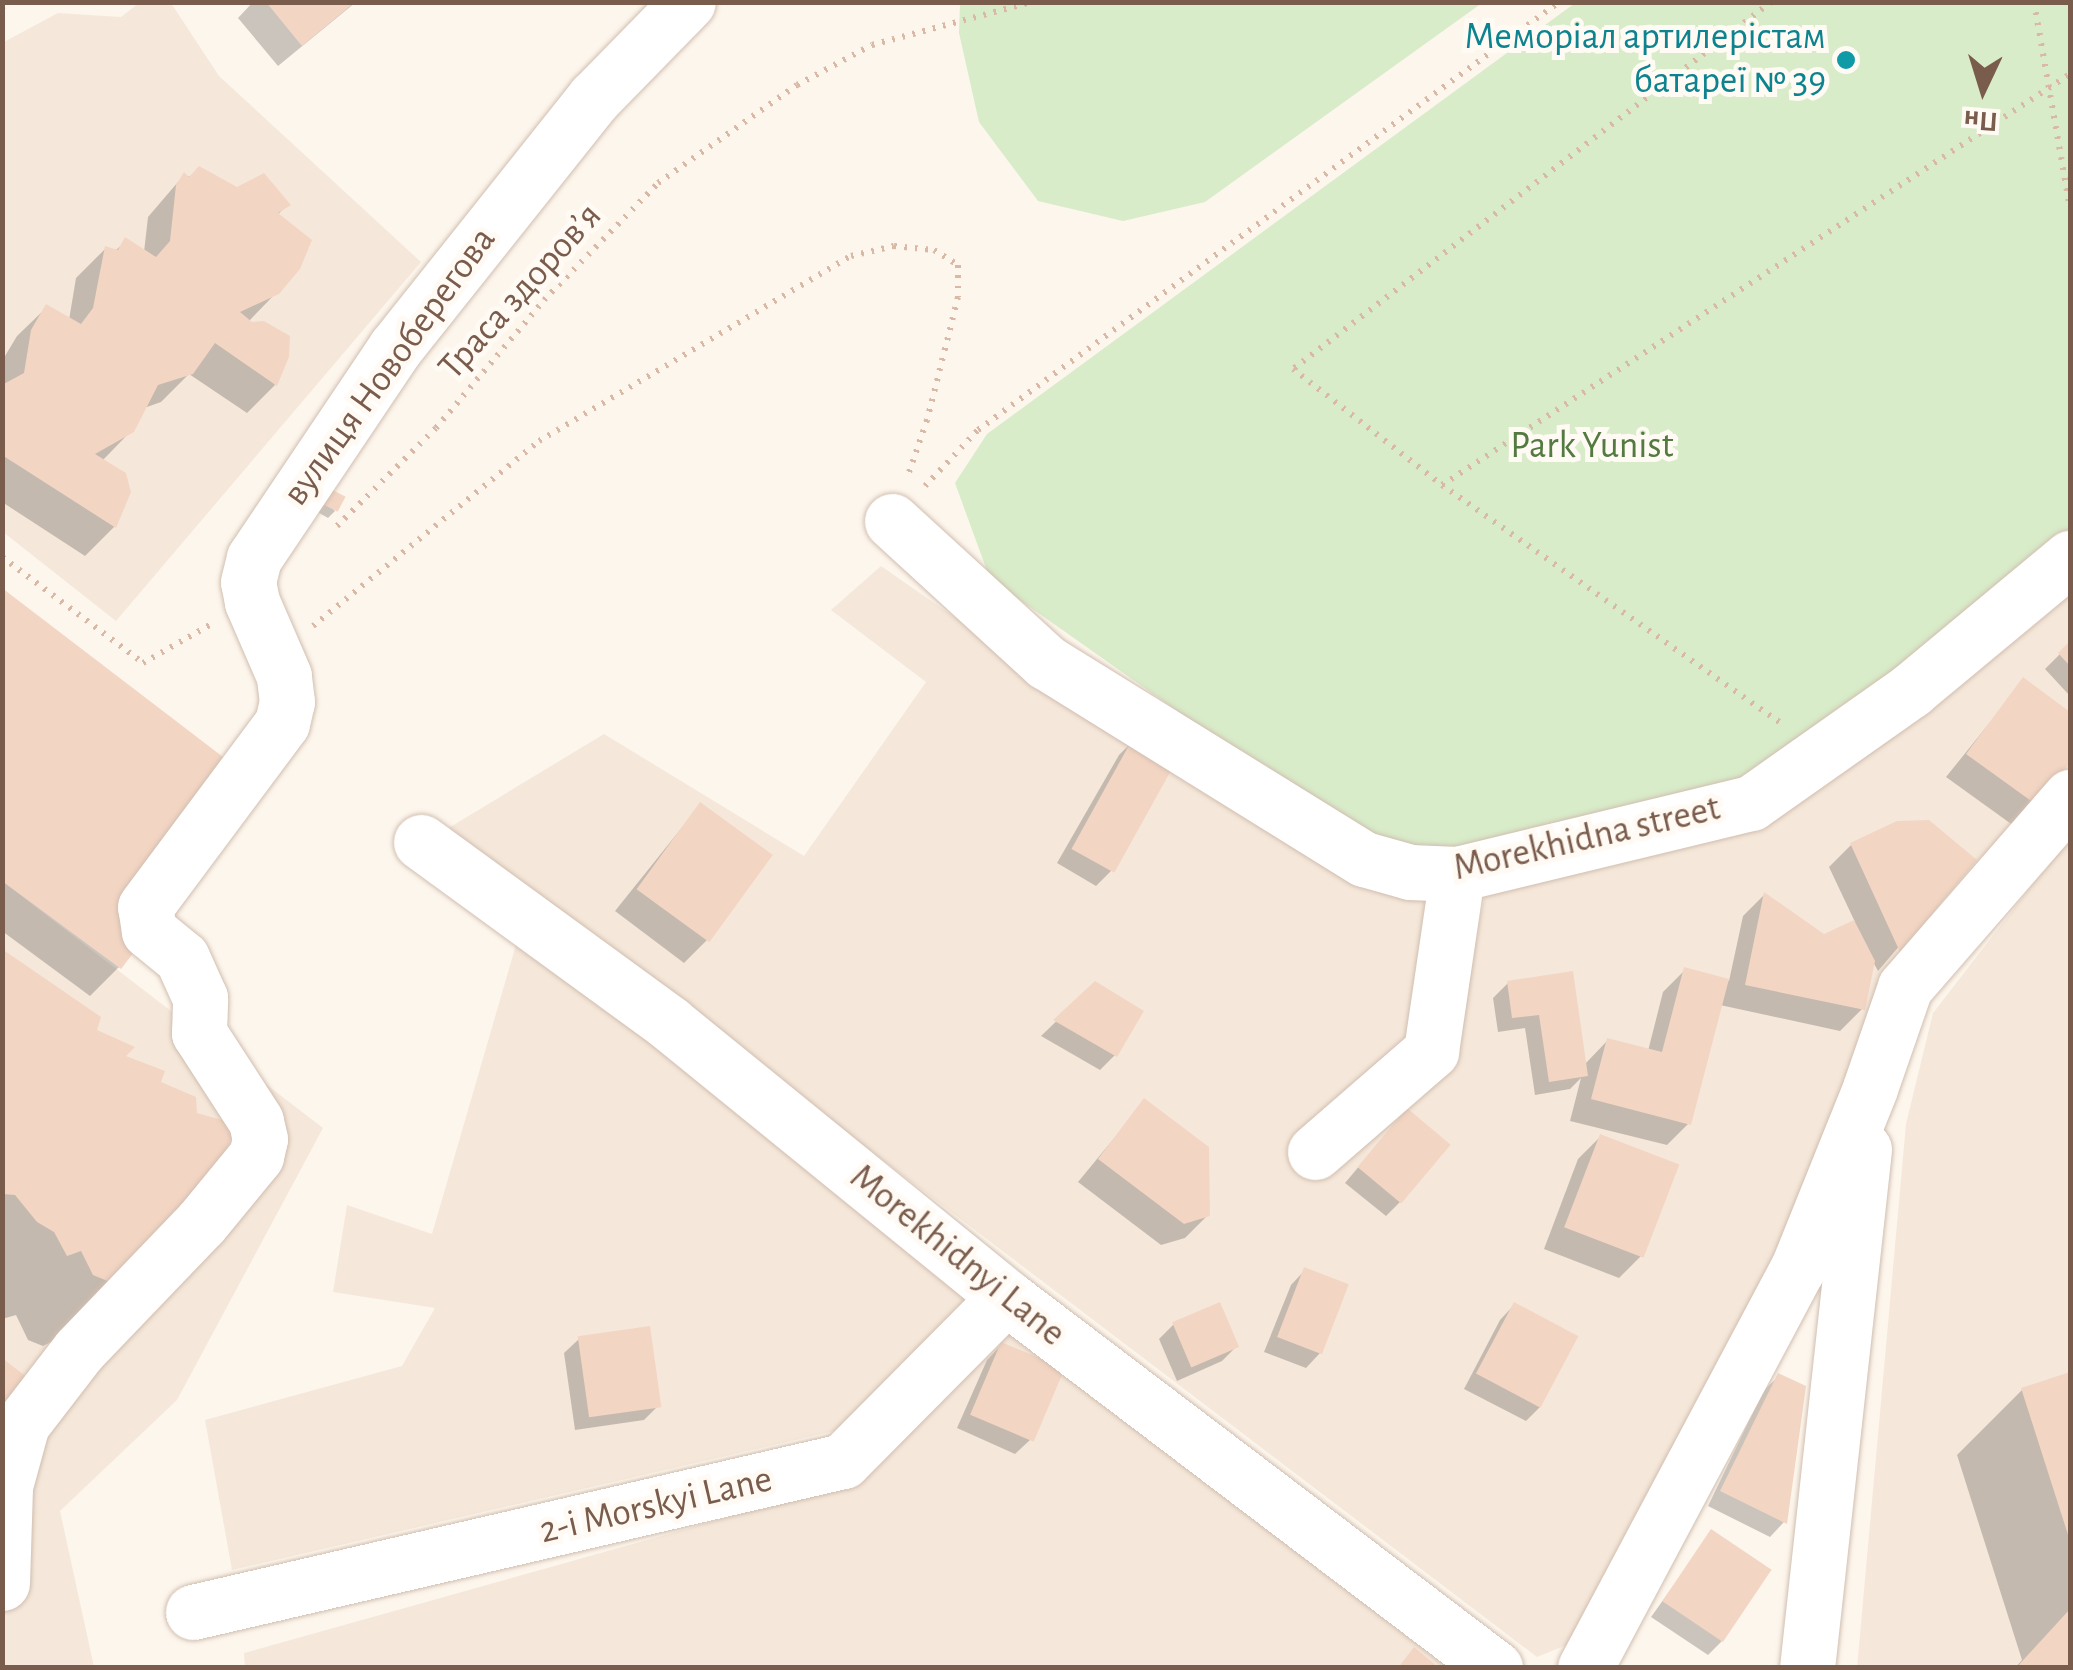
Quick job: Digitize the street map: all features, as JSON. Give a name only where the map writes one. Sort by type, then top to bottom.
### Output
[{"type":"street","name":"вулиця Новоберегова","points":[[2,1583],[5,1486],[22,1424],[78,1350],[202,1222],[256,1156],[260,1138],[256,1121],[199,1033],[200,998],[182,958],[149,932],[144,907],[268,746],[288,702],[284,676],[248,582],[254,558],[395,348],[594,98],[688,2]]},
{"type":"street","name":"Morekhidna street","points":[[892,521],[1046,662],[1364,859],[1410,872],[1457,874],[1751,802],[1911,690],[2070,558]]},
{"type":"street","points":[[1585,1668],[1797,1270],[1870,1088],[1905,987],[2070,797]]},
{"type":"street","name":"Morekhidnyi Lane","points":[[421,842],[669,1024],[1006,1297],[1495,1668]]},
{"type":"street","points":[[1316,1152],[1431,1052],[1457,874]]},
{"type":"street","points":[[1806,1668],[1824,1494],[1834,1444],[1870,1088]]},
{"type":"street","name":"2-i Morskyi Lane","points":[[219,1608],[843,1461],[1006,1297]]},
{"type":"street","points":[[1825,1668],[1840,1502],[1834,1444]]},
{"type":"path","points":[[2,7],[10,2]]},
{"type":"path","name":"Траса здоров’я","points":[[330,534],[436,428],[544,300],[658,183],[797,85],[872,45],[1030,2]]},
{"type":"path","points":[[892,521],[978,430],[1559,2]]},
{"type":"path","points":[[1770,2],[1293,369],[1442,485],[1823,752]]},
{"type":"path","points":[[2034,2],[2070,208]]},
{"type":"path","points":[[1442,485],[2070,74]]},
{"type":"path","points":[[2,557],[142,663],[262,626],[364,589],[539,441],[850,256],[894,246],[934,250],[958,265],[958,297],[927,420],[892,521]]},
{"type":"shaded area","points":[[139,3],[171,3],[219,76],[421,262],[116,621],[3,532],[2,43],[58,13],[121,17]]},
{"type":"shaded area","points":[[881,566],[1048,682],[1435,898],[1445,1066],[1488,884],[2070,574],[2070,789],[1892,1009],[1589,1636],[1537,1657],[447,829],[604,734],[804,856],[926,682],[831,610]]},
{"type":"shaded area","points":[[2070,836],[2070,1667],[1857,1668],[1906,1124],[1933,1013]]},
{"type":"shaded area","points":[[2,881],[323,1128],[177,1400],[60,1511],[94,1667],[3,1667]]},
{"type":"shaded area","points":[[520,931],[973,1298],[843,1429],[232,1570],[205,1420],[402,1366],[435,1308],[333,1292],[347,1205],[432,1234]]},
{"type":"shaded area","points":[[1003,1320],[1483,1667],[245,1668],[244,1653],[850,1483]]},
{"type":"green space","points":[[960,2],[1482,3],[1205,202],[1123,221],[1038,201],[979,122],[959,33]]},
{"type":"green space","name":"Park Yunist","points":[[1575,3],[2070,3],[2070,538],[1746,791],[1473,858],[1356,837],[990,579],[955,483],[987,434]]},
{"type":"building","points":[[266,2],[355,2],[302,46]]},
{"type":"building","points":[[199,166],[237,187],[264,173],[291,205],[278,213],[312,240],[300,269],[279,294],[240,312],[252,322],[264,321],[290,336],[289,357],[277,386],[215,343],[193,374],[158,385],[134,432],[95,454],[126,473],[131,492],[116,528],[2,455],[2,385],[24,373],[31,330],[46,304],[81,324],[93,308],[105,246],[118,250],[125,237],[156,257],[170,241],[176,185],[184,172],[189,177]]},
{"type":"building","points":[[327,487],[346,497],[338,512],[319,502]]},
{"type":"building","points":[[2,588],[261,786],[121,969],[2,881]]},
{"type":"building","points":[[2070,641],[2070,666],[2058,653]]},
{"type":"building","points":[[2023,677],[2070,712],[2070,762],[2038,806],[1966,754]]},
{"type":"building","points":[[1133,738],[1176,762],[1114,873],[1071,849]]},
{"type":"building","points":[[700,802],[773,855],[709,942],[637,889]]},
{"type":"building","points":[[1929,820],[1977,860],[1900,952],[1850,843],[1897,821]]},
{"type":"building","points":[[1764,892],[1824,934],[1854,920],[1875,961],[1865,1010],[1745,985]]},
{"type":"building","points":[[2,949],[101,1017],[97,1030],[135,1047],[126,1056],[165,1071],[161,1082],[196,1097],[197,1113],[222,1120],[233,1131],[222,1163],[110,1282],[93,1275],[81,1251],[67,1256],[54,1232],[37,1222],[15,1195],[2,1194]]},
{"type":"building","points":[[1684,967],[1729,979],[1691,1125],[1591,1099],[1607,1038],[1662,1052]]},
{"type":"building","points":[[1573,971],[1588,1076],[1549,1082],[1539,1015],[1512,1018],[1507,981]]},
{"type":"building","points":[[1095,981],[1144,1011],[1117,1057],[1053,1020]]},
{"type":"building","points":[[1144,1098],[1209,1147],[1210,1216],[1184,1224],[1098,1159]]},
{"type":"building","points":[[1407,1108],[1451,1145],[1401,1204],[1358,1167]]},
{"type":"building","points":[[1600,1134],[1679,1164],[1644,1258],[1564,1227]]},
{"type":"building","points":[[1304,1267],[1349,1284],[1322,1354],[1277,1337]]},
{"type":"building","points":[[1220,1302],[1239,1347],[1191,1367],[1172,1322]]},
{"type":"building","points":[[1514,1302],[1578,1336],[1540,1408],[1476,1374]]},
{"type":"building","points":[[650,1326],[661,1407],[589,1417],[578,1336]]},
{"type":"building","points":[[1001,1342],[1065,1369],[1034,1442],[970,1415]]},
{"type":"building","points":[[2,1358],[32,1381],[2,1417]]},
{"type":"building","points":[[2070,1372],[2070,1541],[2021,1388]]},
{"type":"building","points":[[1778,1373],[1806,1386],[1787,1524],[1720,1491]]},
{"type":"building","points":[[1711,1529],[1772,1570],[1723,1642],[1662,1601]]},
{"type":"building","points":[[2070,1609],[2070,1668],[2016,1668]]},
{"type":"building","points":[[1414,1647],[1439,1668],[1398,1668]]},
{"type":"place","name":"Меморіал артилерістам батареї № 39","points":[[1846,60]]}]
